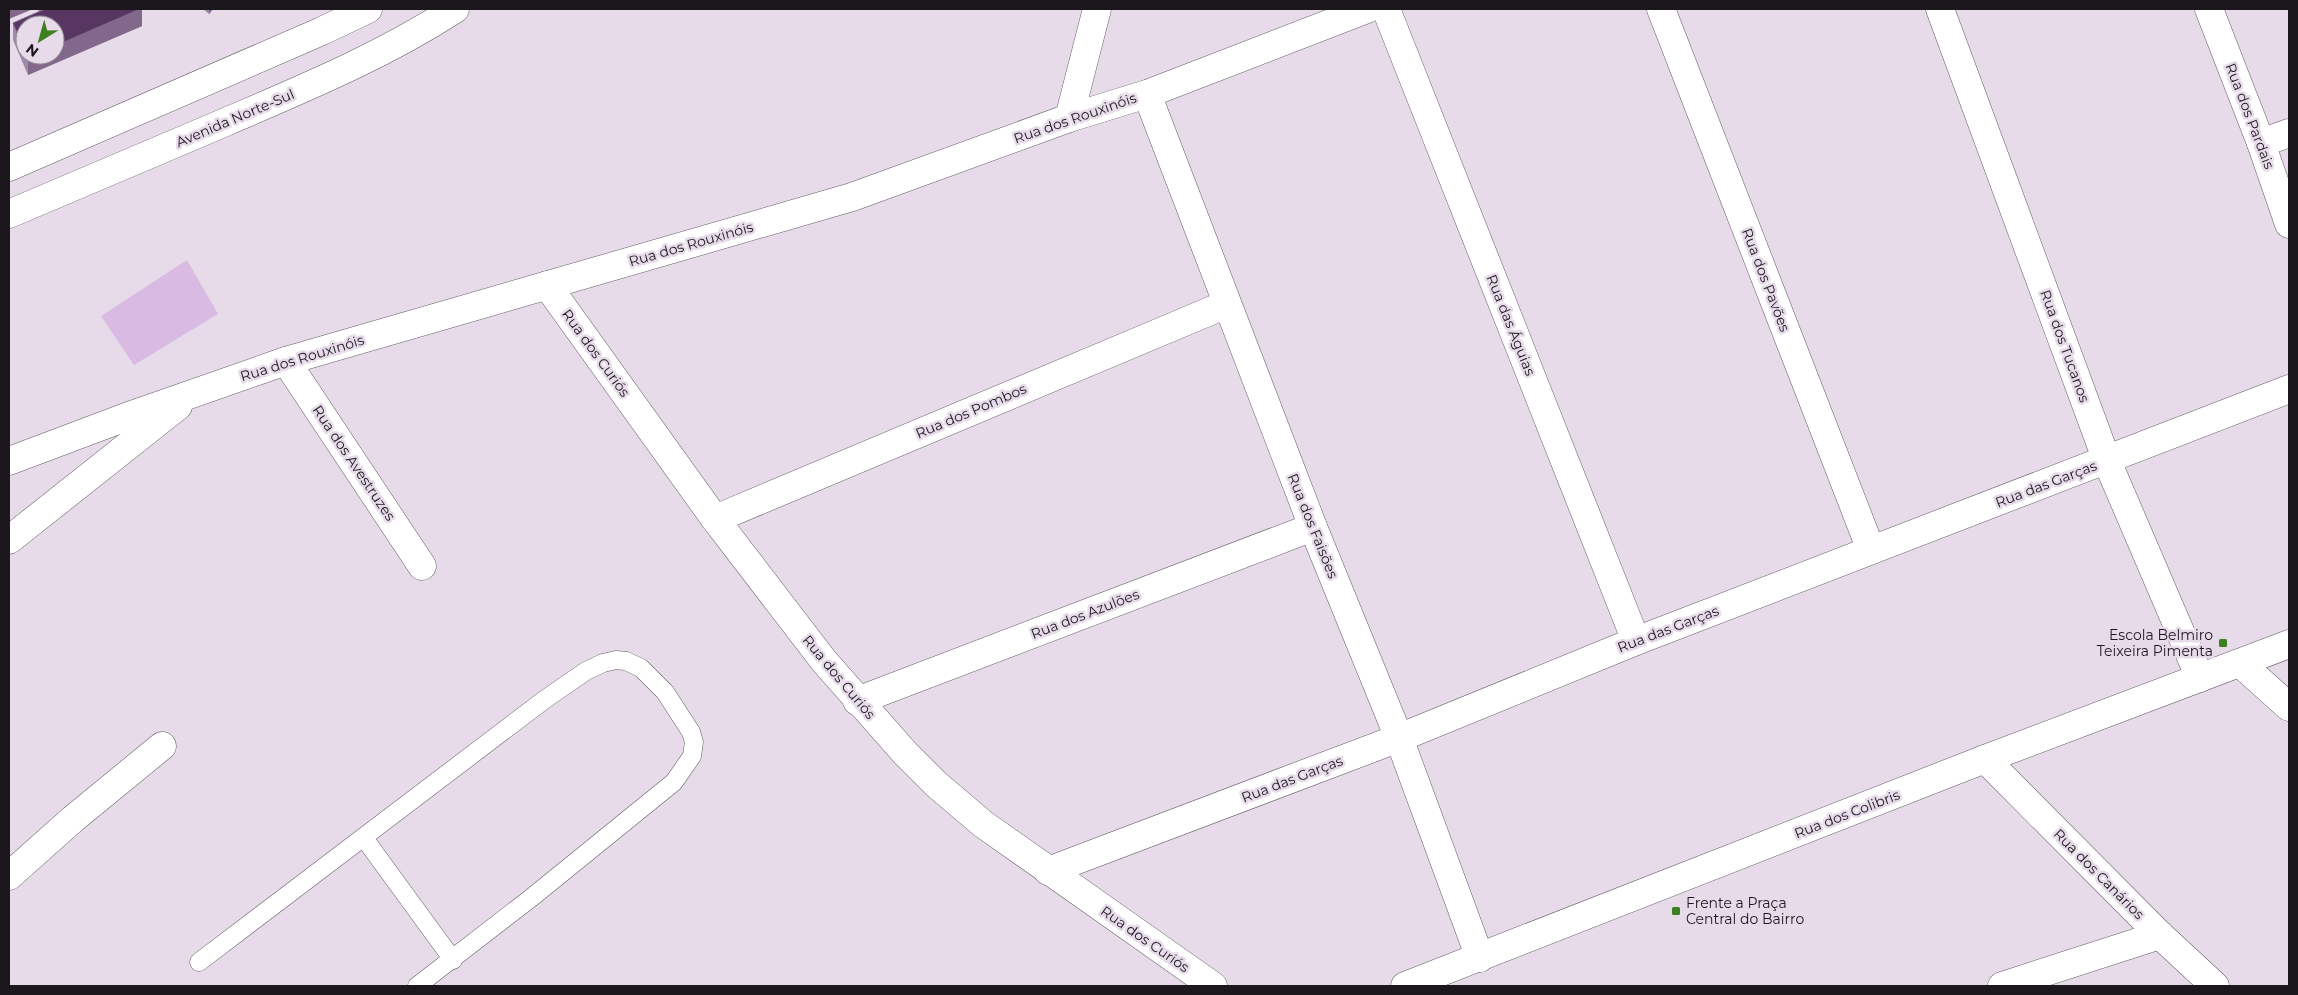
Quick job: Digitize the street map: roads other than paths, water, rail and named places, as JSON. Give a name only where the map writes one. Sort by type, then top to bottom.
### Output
[{"type":"street","points":[[9,167],[322,31],[368,9]]},
{"type":"street","name":"Avenida Norte-Sul","points":[[9,214],[316,84],[421,31],[455,9]]},
{"type":"street","points":[[1069,118],[1097,9]]},
{"type":"street","name":"Rua dos Rouxinóis","points":[[9,461],[286,361],[852,197],[1069,118],[1147,94],[1333,16],[1366,9]]},
{"type":"street","name":"Rua das Águias","points":[[1386,9],[1636,641]]},
{"type":"street","name":"Rua dos Pavões","points":[[1661,9],[1871,550]]},
{"type":"street","name":"Rua dos Tucanos","points":[[1940,9],[2107,461],[2200,678]]},
{"type":"street","name":"Rua dos Pardais","points":[[2209,9],[2261,143],[2289,224]]},
{"type":"street","name":"Rua dos Faisões","points":[[1147,94],[1313,527],[1398,738],[1480,958]]},
{"type":"street","points":[[2261,143],[2289,132]]},
{"type":"street","name":"Rua dos Curiós","points":[[547,285],[715,519],[857,701],[936,784],[983,824],[1213,986]]},
{"type":"street","name":"Rua dos Pombos","points":[[715,519],[1227,304]]},
{"type":"street","name":"Rua dos Avestruzes","points":[[286,361],[422,566]]},
{"type":"street","name":"Rua das Garças","points":[[1048,871],[1398,738],[1636,641],[2289,390]]},
{"type":"street","points":[[9,540],[195,393]]},
{"type":"street","name":"Rua dos Azulões","points":[[857,701],[1313,527]]},
{"type":"street","name":"Rua dos Colibris","points":[[1405,986],[2289,644]]},
{"type":"street","points":[[2240,663],[2289,707]]},
{"type":"street","points":[[11,869],[162,746]]},
{"type":"street","name":"Rua dos Canários","points":[[1986,760],[2160,935],[2216,986]]},
{"type":"street","points":[[2002,986],[2160,935]]},
{"type":"lane","points":[[198,962],[364,838],[432,784],[586,671],[616,660],[632,662],[650,676],[665,692],[691,732],[694,742],[692,756],[685,768],[674,782],[453,960],[417,986]]},
{"type":"lane","points":[[364,838],[453,960]]},
{"type":"place","name":"Escola Belmiro Teixeira Pimenta","points":[[2223,643]]},
{"type":"place","name":"Frente a Praça Central do Bairro","points":[[1676,911]]}]
